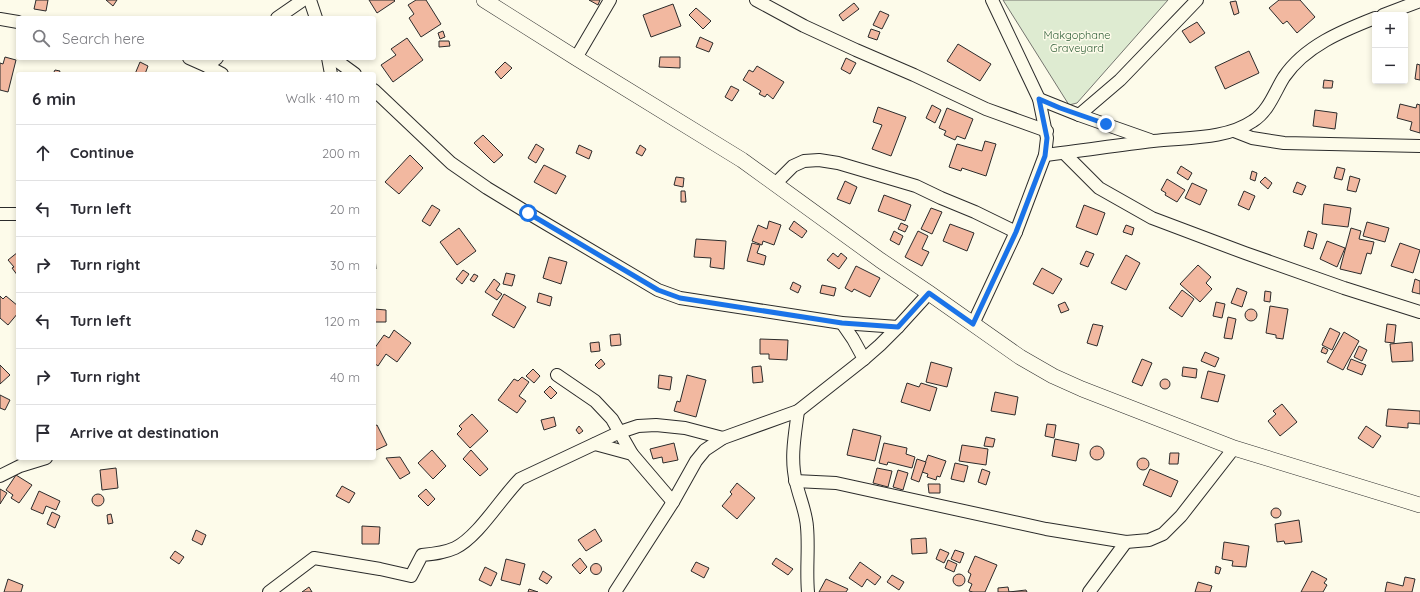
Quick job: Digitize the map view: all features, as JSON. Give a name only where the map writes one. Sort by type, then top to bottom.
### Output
[{"type":"street","points":[[280,16],[303,0]]},
{"type":"street","points":[[310,0],[315,16]]},
{"type":"street","points":[[484,0],[742,160],[880,260],[1020,357],[1052,376],[1234,448],[1420,505]]},
{"type":"street","points":[[576,58],[610,0]]},
{"type":"street","points":[[756,0],[804,26],[986,109],[1047,131]]},
{"type":"street","points":[[973,324],[1016,232],[1045,156],[1047,145],[1047,131],[1039,99],[992,0]]},
{"type":"street","points":[[1080,115],[1120,80],[1196,0]]},
{"type":"street","points":[[1391,12],[1420,1]]},
{"type":"street","points":[[0,19],[16,22]]},
{"type":"street","points":[[1045,156],[1153,141],[1210,136],[1234,131],[1254,121],[1267,108],[1285,76],[1300,60],[1322,42],[1347,29],[1372,19]]},
{"type":"street","points":[[193,60],[218,72]]},
{"type":"street","points":[[207,66],[214,60]]},
{"type":"street","points":[[328,60],[331,72]]},
{"type":"street","points":[[336,60],[352,72]]},
{"type":"street","points":[[376,92],[451,164],[528,213],[658,290],[680,298],[842,323],[898,327]]},
{"type":"street","points":[[1039,99],[1153,141]]},
{"type":"street","points":[[1234,131],[1252,138],[1284,143],[1420,146]]},
{"type":"street","points":[[1064,153],[1099,188],[1152,218],[1344,288],[1420,312]]},
{"type":"street","points":[[775,184],[793,166],[804,161],[819,160],[838,163],[916,186],[1016,232]]},
{"type":"street","points":[[0,214],[16,214]]},
{"type":"street","points":[[615,592],[673,502],[696,460],[705,450],[723,438],[798,411],[864,359],[898,327],[929,293]]},
{"type":"street","points":[[842,323],[853,338],[864,359]]},
{"type":"street","points":[[557,375],[595,401],[612,419],[632,454],[673,502]]},
{"type":"street","points":[[798,411],[793,448],[795,481],[805,513],[807,527],[808,592]]},
{"type":"street","points":[[270,592],[314,558],[380,569],[411,576],[422,555],[439,554],[456,548],[469,537],[520,479],[620,432],[638,426],[656,425],[685,428],[723,438]]},
{"type":"street","points":[[595,444],[632,454]]},
{"type":"street","points":[[795,481],[836,483],[1046,529],[1126,542],[1149,540],[1163,534],[1181,516],[1234,448]]},
{"type":"street","points":[[0,476],[20,466],[40,460]]},
{"type":"street","points":[[1089,592],[1126,542]]},
{"type":"green space","name":"Makgophane Graveyard","points":[[1003,0],[1168,0],[1077,103],[1069,105]]},
{"type":"building","points":[[36,0],[48,0],[46,11],[34,9]]},
{"type":"building","points":[[106,0],[117,0],[113,6]]},
{"type":"building","points":[[369,0],[394,0],[395,1],[377,13]]},
{"type":"building","points":[[416,0],[426,0],[441,24],[421,37],[409,18],[414,14],[408,5]]},
{"type":"building","points":[[589,0],[600,0],[598,5]]},
{"type":"building","points":[[1279,0],[1300,0],[1315,17],[1297,33],[1287,21],[1283,24],[1269,8]]},
{"type":"building","points":[[1236,1],[1239,13],[1234,15],[1230,2]]},
{"type":"building","points":[[854,3],[859,9],[843,21],[839,15]]},
{"type":"building","points":[[673,4],[681,26],[651,37],[643,15]]},
{"type":"building","points":[[696,8],[711,21],[703,29],[689,15]]},
{"type":"building","points":[[880,11],[889,15],[882,29],[873,25]]},
{"type":"building","points":[[1197,22],[1205,33],[1190,43],[1182,31]]},
{"type":"building","points":[[871,29],[880,32],[877,40],[868,37]]},
{"type":"building","points":[[443,31],[445,37],[440,39],[438,33]]},
{"type":"building","points":[[700,37],[713,43],[709,52],[696,47]]},
{"type":"building","points":[[407,38],[423,60],[393,82],[381,65],[396,55],[391,49]]},
{"type":"building","points":[[439,41],[449,41],[450,46],[439,47]]},
{"type":"building","points":[[958,44],[991,64],[980,81],[947,61]]},
{"type":"building","points":[[1249,51],[1259,73],[1225,89],[1215,67]]},
{"type":"building","points":[[5,57],[16,60],[8,92],[0,90],[0,63],[3,64]]},
{"type":"building","points":[[660,57],[680,57],[680,68],[659,67]]},
{"type":"building","points":[[846,58],[856,63],[850,74],[841,69]]},
{"type":"building","points":[[140,62],[148,66],[146,72],[136,72]]},
{"type":"building","points":[[505,62],[512,68],[501,79],[495,72]]},
{"type":"building","points":[[1417,64],[1420,65],[1420,80],[1415,79]]},
{"type":"building","points":[[757,66],[784,82],[773,99],[767,94],[765,97],[759,94],[761,91],[743,80],[749,70],[753,72]]},
{"type":"building","points":[[1324,80],[1333,81],[1332,88],[1323,88]]},
{"type":"building","points":[[731,86],[739,90],[732,101],[725,97]]},
{"type":"building","points":[[1400,104],[1416,108],[1417,104],[1420,105],[1420,133],[1410,130],[1412,122],[1397,118]]},
{"type":"building","points":[[932,105],[941,110],[935,123],[926,118]]},
{"type":"building","points":[[878,107],[906,117],[891,156],[872,149],[882,125],[873,122]]},
{"type":"building","points":[[947,108],[973,119],[965,139],[957,136],[955,140],[944,135],[946,131],[939,128]]},
{"type":"building","points":[[1315,110],[1337,113],[1335,129],[1313,126]]},
{"type":"building","points":[[483,135],[503,155],[494,163],[474,143]]},
{"type":"building","points":[[985,141],[996,144],[986,176],[962,168],[961,171],[949,167],[957,144],[982,151]]},
{"type":"building","points":[[536,144],[544,149],[536,163],[528,158]]},
{"type":"building","points":[[579,145],[592,151],[589,159],[576,153]]},
{"type":"building","points":[[640,145],[646,149],[642,156],[636,153]]},
{"type":"building","points":[[410,155],[423,168],[399,194],[385,182]]},
{"type":"building","points":[[544,165],[566,176],[556,194],[534,182]]},
{"type":"building","points":[[1181,166],[1192,173],[1188,180],[1177,173]]},
{"type":"building","points":[[1337,167],[1345,169],[1342,180],[1334,178]]},
{"type":"building","points":[[1252,171],[1257,173],[1255,181],[1250,179]]},
{"type":"building","points":[[1350,176],[1360,179],[1356,192],[1347,190]]},
{"type":"building","points":[[676,177],[684,178],[683,187],[674,185]]},
{"type":"building","points":[[1265,177],[1272,183],[1268,189],[1260,182]]},
{"type":"building","points":[[1167,179],[1185,190],[1177,202],[1165,195],[1166,193],[1161,190]]},
{"type":"building","points":[[845,181],[857,187],[850,204],[837,199]]},
{"type":"building","points":[[1297,182],[1306,186],[1302,195],[1293,192]]},
{"type":"building","points":[[1192,183],[1207,190],[1200,205],[1185,198]]},
{"type":"building","points":[[681,191],[685,191],[686,202],[681,202]]},
{"type":"building","points":[[1244,191],[1255,196],[1249,210],[1238,205]]},
{"type":"building","points":[[884,195],[911,205],[905,221],[878,211]]},
{"type":"building","points":[[1324,204],[1351,208],[1348,227],[1322,224]]},
{"type":"building","points":[[432,205],[440,210],[430,226],[422,221]]},
{"type":"building","points":[[1084,205],[1105,213],[1097,235],[1076,227]]},
{"type":"building","points":[[931,208],[942,212],[932,234],[921,229]]},
{"type":"building","points":[[769,221],[781,225],[774,245],[763,241],[762,245],[752,241],[758,225],[767,229]]},
{"type":"building","points":[[794,221],[807,231],[802,238],[789,229]]},
{"type":"building","points":[[1367,222],[1389,228],[1385,242],[1363,236]]},
{"type":"building","points":[[901,223],[908,226],[905,232],[898,229]]},
{"type":"building","points":[[950,224],[974,233],[967,251],[943,241]]},
{"type":"building","points":[[1126,225],[1134,228],[1132,235],[1123,232]]},
{"type":"building","points":[[459,228],[476,251],[457,265],[440,242]]},
{"type":"building","points":[[1351,228],[1361,231],[1359,239],[1374,242],[1371,254],[1367,253],[1361,274],[1340,269]]},
{"type":"building","points":[[894,231],[903,236],[899,245],[890,240]]},
{"type":"building","points":[[918,231],[928,236],[922,249],[929,252],[922,266],[905,257]]},
{"type":"building","points":[[1308,231],[1317,234],[1313,249],[1304,246]]},
{"type":"building","points":[[696,239],[726,241],[724,269],[710,267],[711,258],[694,257]]},
{"type":"building","points":[[1327,241],[1345,248],[1337,267],[1320,259]]},
{"type":"building","points":[[752,243],[760,245],[757,253],[766,256],[764,265],[747,261]]},
{"type":"building","points":[[1400,243],[1420,250],[1413,273],[1391,266]]},
{"type":"building","points":[[1086,251],[1094,254],[1088,267],[1080,264]]},
{"type":"building","points":[[833,253],[838,257],[841,253],[847,258],[839,269],[827,260]]},
{"type":"building","points":[[16,254],[16,273],[12,268],[14,267],[8,260]]},
{"type":"building","points":[[1126,255],[1140,263],[1126,290],[1111,283]]},
{"type":"building","points":[[549,257],[567,262],[561,284],[543,278]]},
{"type":"building","points":[[1198,265],[1211,277],[1206,283],[1212,289],[1200,302],[1180,284]]},
{"type":"building","points":[[856,266],[880,278],[870,297],[854,289],[852,292],[845,288]]},
{"type":"building","points":[[1042,268],[1062,279],[1053,294],[1033,284]]},
{"type":"building","points":[[463,270],[469,274],[462,284],[456,279]]},
{"type":"building","points":[[506,273],[515,275],[512,286],[503,284]]},
{"type":"building","points":[[474,274],[478,276],[474,282],[470,280]]},
{"type":"building","points":[[494,279],[500,284],[496,290],[502,294],[497,300],[485,292]]},
{"type":"building","points":[[1415,279],[1420,281],[1420,294],[1412,292]]},
{"type":"building","points":[[793,282],[801,286],[798,293],[790,289]]},
{"type":"building","points":[[822,285],[836,288],[834,296],[820,293]]},
{"type":"building","points":[[1237,288],[1247,292],[1242,307],[1231,303]]},
{"type":"building","points":[[1182,290],[1194,299],[1182,317],[1169,308]]},
{"type":"building","points":[[1265,291],[1271,292],[1270,302],[1264,301]]},
{"type":"building","points":[[539,293],[552,297],[550,306],[537,302]]},
{"type":"building","points":[[504,294],[526,307],[514,328],[492,315]]},
{"type":"building","points":[[0,296],[3,299],[6,296],[16,304],[16,315],[8,325],[0,318]]},
{"type":"building","points":[[1065,302],[1069,310],[1061,313],[1058,305]]},
{"type":"building","points":[[1216,302],[1225,304],[1222,318],[1213,316]]},
{"type":"building","points":[[1270,306],[1288,309],[1283,339],[1276,338],[1276,335],[1266,333]]},
{"type":"building","points":[[376,309],[386,310],[386,322],[376,322]]},
{"type":"building","points":[[1249,309],[1253,309],[1257,315],[1253,321],[1249,321],[1245,317],[1245,313]]},
{"type":"building","points":[[1228,317],[1236,319],[1232,339],[1224,338]]},
{"type":"building","points":[[1093,324],[1103,326],[1097,346],[1087,343]]},
{"type":"building","points":[[1387,324],[1396,325],[1394,343],[1385,342]]},
{"type":"building","points":[[1330,328],[1340,333],[1332,350],[1322,345]]},
{"type":"building","points":[[394,330],[411,343],[397,362],[386,354],[378,366],[376,364],[376,346],[384,335],[389,338]]},
{"type":"building","points":[[1344,332],[1359,341],[1343,370],[1327,362]]},
{"type":"building","points":[[620,334],[621,345],[611,346],[610,335]]},
{"type":"building","points":[[760,339],[788,340],[787,360],[769,359],[769,354],[760,354]]},
{"type":"building","points":[[599,342],[600,351],[591,352],[590,343]]},
{"type":"building","points":[[1412,342],[1413,361],[1392,362],[1390,344]]},
{"type":"building","points":[[1359,346],[1367,350],[1362,361],[1354,357]]},
{"type":"building","points":[[1323,347],[1328,350],[1326,354],[1321,352]]},
{"type":"building","points":[[1205,352],[1219,358],[1215,367],[1201,361]]},
{"type":"building","points":[[601,359],[605,364],[599,369],[595,365]]},
{"type":"building","points":[[1142,359],[1152,363],[1142,386],[1132,382]]},
{"type":"building","points":[[1351,359],[1366,365],[1362,375],[1347,369]]},
{"type":"building","points":[[931,362],[952,368],[947,387],[926,382]]},
{"type":"building","points":[[0,365],[10,375],[0,384]]},
{"type":"building","points":[[761,366],[763,382],[753,383],[752,367]]},
{"type":"building","points":[[1183,367],[1197,369],[1196,378],[1182,376]]},
{"type":"building","points":[[533,369],[540,376],[534,383],[526,376]]},
{"type":"building","points":[[1208,371],[1225,375],[1218,402],[1201,398]]},
{"type":"building","points":[[659,375],[672,377],[670,390],[658,388]]},
{"type":"building","points":[[687,375],[706,380],[696,417],[674,411],[677,401],[680,402]]},
{"type":"building","points":[[522,377],[529,382],[519,396],[526,401],[517,413],[498,400],[514,379],[518,381]]},
{"type":"building","points":[[1165,379],[1170,384],[1165,389],[1160,384]]},
{"type":"building","points":[[907,383],[919,387],[921,383],[937,388],[930,411],[901,402]]},
{"type":"building","points":[[550,386],[557,393],[551,399],[544,392]]},
{"type":"building","points":[[995,392],[1018,397],[1015,415],[991,411]]},
{"type":"building","points":[[0,395],[10,400],[5,410],[0,408]]},
{"type":"building","points":[[1282,404],[1297,422],[1280,436],[1268,421],[1276,414],[1273,411]]},
{"type":"building","points":[[1388,409],[1420,411],[1420,424],[1408,423],[1408,428],[1386,426]]},
{"type":"building","points":[[472,414],[488,431],[470,448],[457,434],[462,429],[459,426]]},
{"type":"building","points":[[554,417],[556,426],[544,430],[541,420]]},
{"type":"building","points":[[1047,424],[1056,425],[1054,438],[1045,436]]},
{"type":"building","points":[[376,425],[387,445],[376,450]]},
{"type":"building","points":[[579,426],[583,431],[579,434],[576,430]]},
{"type":"building","points":[[1366,426],[1381,436],[1373,448],[1358,438]]},
{"type":"building","points":[[853,429],[881,436],[875,461],[847,455]]},
{"type":"building","points":[[986,437],[995,439],[993,447],[984,446]]},
{"type":"building","points":[[1055,439],[1079,444],[1076,461],[1052,456]]},
{"type":"building","points":[[674,443],[678,460],[663,463],[662,457],[653,459],[650,449]]},
{"type":"building","points":[[884,443],[907,448],[906,454],[915,457],[912,468],[888,462],[887,465],[879,463]]},
{"type":"building","points":[[962,445],[988,449],[986,465],[959,461]]},
{"type":"building","points":[[1097,446],[1102,448],[1104,453],[1102,458],[1097,460],[1092,458],[1090,453],[1092,448]]},
{"type":"building","points":[[432,450],[446,466],[433,479],[418,463]]},
{"type":"building","points":[[471,450],[488,469],[480,476],[463,459]]},
{"type":"building","points":[[1170,453],[1179,453],[1178,464],[1169,464]]},
{"type":"building","points":[[928,455],[946,461],[940,477],[937,476],[936,480],[927,477],[928,474],[922,472]]},
{"type":"building","points":[[400,457],[410,473],[400,479],[386,458]]},
{"type":"building","points":[[1143,458],[1147,460],[1149,464],[1147,468],[1143,470],[1139,468],[1137,464],[1139,460]]},
{"type":"building","points":[[917,459],[926,462],[919,482],[911,479]]},
{"type":"building","points":[[955,463],[968,466],[964,482],[951,479]]},
{"type":"building","points":[[116,468],[118,488],[102,490],[100,470]]},
{"type":"building","points":[[877,468],[892,471],[888,487],[873,483]]},
{"type":"building","points":[[982,469],[990,472],[986,485],[978,482]]},
{"type":"building","points":[[1150,469],[1178,481],[1171,497],[1143,485]]},
{"type":"building","points":[[898,470],[908,473],[903,490],[893,487]]},
{"type":"building","points":[[16,475],[32,485],[19,503],[11,498],[13,495],[6,490]]},
{"type":"building","points":[[737,483],[755,498],[737,519],[722,506],[732,494],[730,492]]},
{"type":"building","points":[[928,484],[940,484],[940,493],[929,493]]},
{"type":"building","points":[[342,486],[355,493],[349,503],[336,496]]},
{"type":"building","points":[[0,489],[7,493],[0,504]]},
{"type":"building","points":[[426,489],[435,499],[428,506],[418,496]]},
{"type":"building","points":[[39,491],[60,501],[56,510],[46,506],[43,514],[31,509]]},
{"type":"building","points":[[98,494],[102,496],[104,500],[102,504],[98,506],[94,504],[92,500],[94,496]]},
{"type":"building","points":[[1274,508],[1278,508],[1280,509],[1280,517],[1274,518],[1271,515],[1271,511]]},
{"type":"building","points":[[52,512],[60,516],[55,528],[47,524]]},
{"type":"building","points":[[111,514],[113,523],[108,524],[107,515]]},
{"type":"building","points":[[1299,520],[1302,542],[1285,544],[1284,541],[1277,542],[1275,524]]},
{"type":"building","points":[[362,526],[380,527],[379,544],[362,544]]},
{"type":"building","points":[[595,529],[602,541],[586,551],[578,540]]},
{"type":"building","points":[[196,530],[206,535],[202,545],[192,540]]},
{"type":"building","points":[[926,538],[927,553],[912,554],[911,539]]},
{"type":"building","points":[[1224,542],[1249,546],[1246,567],[1232,566],[1233,561],[1222,559]]},
{"type":"building","points":[[940,549],[949,553],[944,563],[936,559]]},
{"type":"building","points":[[955,550],[964,553],[960,563],[951,559]]},
{"type":"building","points":[[175,551],[184,557],[179,564],[170,558]]},
{"type":"building","points":[[975,556],[997,565],[985,592],[969,591],[972,584],[968,582],[971,574],[968,572]]},
{"type":"building","points":[[580,558],[587,567],[580,574],[572,565]]},
{"type":"building","points":[[776,558],[793,569],[788,575],[772,564]]},
{"type":"building","points":[[506,559],[525,564],[520,585],[501,580]]},
{"type":"building","points":[[948,560],[957,564],[954,572],[945,568]]},
{"type":"building","points":[[696,562],[709,568],[704,578],[691,571]]},
{"type":"building","points":[[860,562],[881,577],[875,585],[867,579],[862,587],[849,578]]},
{"type":"building","points":[[596,563],[600,565],[602,569],[600,573],[596,575],[592,573],[590,569],[592,565]]},
{"type":"building","points":[[1216,566],[1221,568],[1219,574],[1215,573]]},
{"type":"building","points":[[485,567],[497,573],[491,586],[479,580]]},
{"type":"building","points":[[543,571],[552,577],[547,584],[539,579]]},
{"type":"building","points":[[1312,571],[1327,579],[1324,583],[1327,585],[1323,592],[1301,592]]},
{"type":"building","points":[[957,574],[961,574],[965,580],[961,586],[957,586],[953,582],[953,578]]},
{"type":"building","points":[[892,575],[904,582],[899,590],[887,582]]},
{"type":"building","points":[[1405,577],[1415,579],[1412,592],[1385,592],[1387,582],[1403,586]]},
{"type":"building","points":[[8,579],[23,585],[21,592],[4,592]]},
{"type":"building","points":[[826,579],[848,589],[846,592],[819,592]]},
{"type":"building","points":[[1198,582],[1212,586],[1210,592],[1195,592]]},
{"type":"building","points":[[309,587],[312,592],[302,592]]},
{"type":"building","points":[[1008,587],[1009,592],[998,592],[998,588]]},
{"type":"building","points":[[529,589],[538,592],[528,592]]},
{"type":"building","points":[[1026,590],[1027,592],[1009,592]]},
{"type":"route","points":[[528,213],[658,290],[680,298],[842,323],[898,327],[929,293],[973,324],[1016,232],[1045,156],[1047,131],[1039,99],[1106,124]]}]
